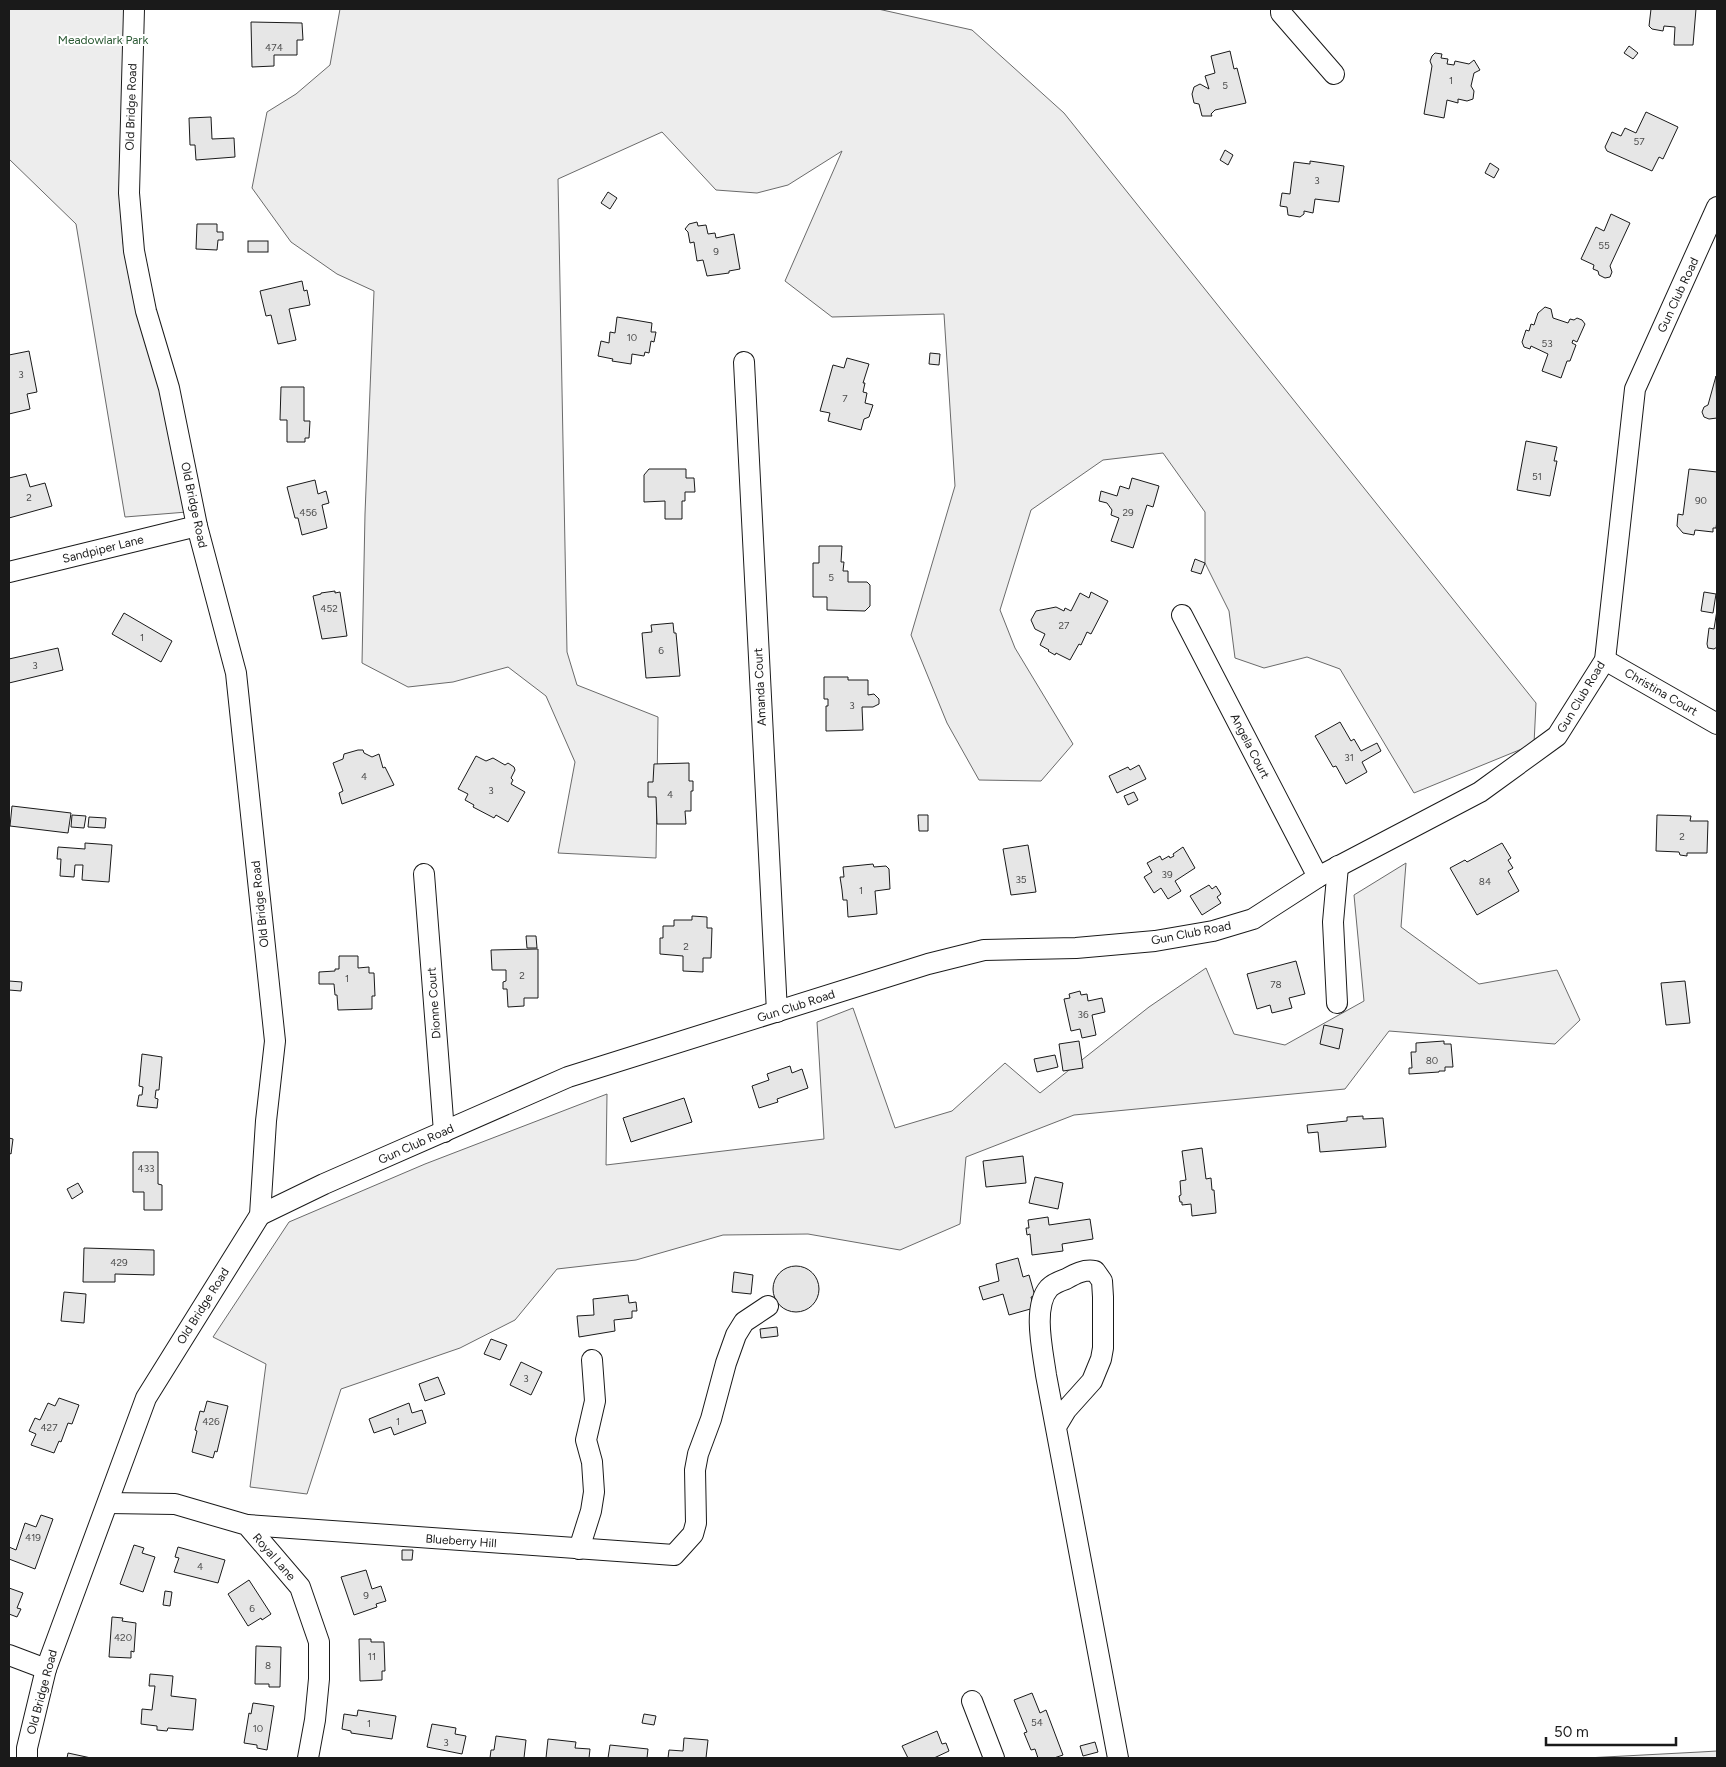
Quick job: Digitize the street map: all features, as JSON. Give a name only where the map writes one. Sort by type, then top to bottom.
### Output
[{"type":"street","name":"Old Bridge Road","points":[[27,1758],[46,1669],[146,1398],[260,1215],[266,1121],[274,1040],[236,673],[197,526],[169,388],[146,311],[134,251],[129,193],[134,9]]},
{"type":"street","points":[[1281,9],[1281,13],[1334,74]]},
{"type":"street","name":"Gun Club Road","points":[[260,1215],[324,1184],[568,1077],[928,964],[984,950],[1076,948],[1155,941],[1213,931],[1253,919],[1318,877],[1480,792],[1557,736],[1605,660],[1634,389],[1717,208]]},
{"type":"street","name":"Amanda Court","points":[[744,362],[777,1012]]},
{"type":"street","name":"Sandpiper Lane","points":[[9,572],[197,526]]},
{"type":"street","name":"Angela Court","points":[[1182,615],[1318,877]]},
{"type":"street","name":"Christina Court","points":[[1605,660],[1717,724]]},
{"type":"street","points":[[1337,1003],[1333,922],[1338,866]]},
{"type":"street","name":"Dionne Court","points":[[424,874],[444,1132]]},
{"type":"street","points":[[1057,1425],[1066,1410],[1092,1381],[1101,1359],[1103,1348],[1102,1281],[1095,1271],[1083,1271],[1048,1289],[1041,1306],[1040,1324],[1046,1375],[1057,1425],[1118,1758]]},
{"type":"street","name":"Blueberry Hill","points":[[247,1525],[674,1556],[693,1534],[696,1523],[695,1470],[698,1454],[711,1419],[726,1363],[736,1335],[744,1322],[768,1306]]},
{"type":"street","points":[[580,1549],[591,1511],[594,1492],[592,1462],[586,1440],[595,1401],[592,1360]]},
{"type":"street","name":"Royal Lane","points":[[108,1504],[175,1504],[247,1525],[300,1587],[319,1642],[319,1679],[315,1720],[308,1758]]},
{"type":"street","points":[[9,1655],[46,1669]]},
{"type":"street","points":[[972,1701],[994,1758]]},
{"type":"green space","name":"Meadowlark Park","points":[[9,9],[138,9],[126,88],[123,243],[160,380],[187,512],[125,517],[76,224],[9,159]]},
{"type":"green space","points":[[340,9],[878,9],[972,30],[1064,113],[1536,703],[1534,744],[1414,793],[1340,669],[1307,657],[1264,668],[1235,658],[1229,611],[1205,563],[1205,512],[1163,453],[1103,460],[1031,510],[1000,610],[1015,648],[1073,744],[1041,781],[979,780],[947,723],[911,635],[955,486],[944,314],[832,317],[785,281],[842,151],[788,185],[757,193],[716,190],[662,132],[558,179],[567,652],[577,685],[658,717],[656,858],[558,853],[575,762],[546,696],[508,667],[453,682],[408,687],[362,663],[365,514],[374,291],[337,274],[291,242],[252,188],[267,112],[296,94],[330,65]]},
{"type":"green space","points":[[1406,863],[1401,927],[1479,984],[1557,970],[1580,1020],[1555,1044],[1389,1031],[1345,1089],[1074,1115],[966,1157],[960,1224],[900,1250],[808,1234],[723,1235],[636,1260],[557,1269],[515,1320],[460,1348],[341,1389],[307,1494],[250,1487],[266,1364],[213,1337],[289,1222],[425,1164],[607,1094],[606,1165],[824,1139],[817,1022],[853,1008],[895,1128],[952,1111],[1005,1063],[1040,1093],[1149,1007],[1206,968],[1234,1034],[1285,1045],[1364,1001],[1354,895]]},
{"type":"green space","points":[[1717,1751],[1717,1758],[1586,1758],[1700,1752]]},
{"type":"building","points":[[1651,9],[1696,9],[1693,45],[1674,45],[1675,27],[1664,26],[1663,31],[1652,29],[1649,26]]},
{"type":"building","points":[[251,22],[302,23],[303,40],[297,40],[297,55],[274,55],[274,66],[252,67]]},
{"type":"building","points":[[1629,46],[1638,53],[1633,59],[1624,53]]},
{"type":"building","points":[[1230,51],[1234,69],[1237,68],[1246,103],[1215,110],[1211,114],[1212,116],[1202,116],[1199,104],[1194,103],[1192,94],[1194,87],[1200,84],[1209,89],[1205,76],[1215,73],[1211,56]]},
{"type":"building","points":[[1435,53],[1442,54],[1441,58],[1448,59],[1447,64],[1454,65],[1455,61],[1469,64],[1474,60],[1480,70],[1474,73],[1471,86],[1474,91],[1473,99],[1467,101],[1458,99],[1458,103],[1447,100],[1444,118],[1424,114],[1432,66],[1430,61]]},
{"type":"building","points":[[1646,112],[1678,127],[1663,159],[1659,157],[1652,171],[1607,151],[1605,147],[1612,132],[1621,136],[1625,128],[1636,133]]},
{"type":"building","points":[[211,117],[212,139],[234,138],[235,157],[196,160],[195,145],[190,145],[189,118]]},
{"type":"building","points":[[1225,150],[1233,155],[1228,165],[1220,160]]},
{"type":"building","points":[[1310,161],[1344,166],[1339,202],[1315,199],[1313,213],[1304,211],[1304,214],[1300,217],[1288,215],[1287,207],[1280,206],[1282,193],[1290,194],[1294,162],[1310,164]]},
{"type":"building","points":[[1490,163],[1499,169],[1494,178],[1485,173]]},
{"type":"building","points":[[608,192],[617,198],[610,209],[601,203]]},
{"type":"building","points":[[1611,214],[1630,223],[1610,266],[1612,272],[1610,277],[1605,278],[1593,269],[1594,265],[1581,259],[1596,227],[1604,231]]},
{"type":"building","points":[[697,222],[698,226],[706,225],[708,234],[715,233],[716,238],[734,234],[740,269],[729,271],[729,273],[707,276],[703,260],[697,261],[694,242],[690,243],[688,232],[685,229],[689,224]]},
{"type":"building","points":[[197,224],[217,224],[217,232],[223,232],[223,240],[218,240],[217,250],[196,249]]},
{"type":"building","points":[[248,241],[268,241],[268,252],[248,252]]},
{"type":"building","points":[[302,281],[304,291],[307,290],[310,305],[289,309],[296,340],[278,344],[271,315],[266,316],[260,291]]},
{"type":"building","points":[[1545,307],[1551,309],[1553,318],[1568,323],[1570,319],[1574,320],[1577,318],[1585,324],[1577,342],[1573,340],[1572,343],[1576,345],[1570,361],[1567,361],[1561,378],[1542,371],[1548,354],[1531,346],[1530,349],[1524,347],[1522,342],[1526,330],[1529,331],[1531,324],[1534,325],[1538,313]]},
{"type":"building","points":[[617,317],[652,323],[651,332],[656,332],[654,342],[651,341],[649,353],[645,352],[644,356],[632,354],[631,364],[612,361],[613,359],[598,356],[601,341],[609,343],[610,332],[615,333]]},
{"type":"building","points":[[29,351],[37,392],[27,394],[30,409],[9,414],[9,355]]},
{"type":"building","points":[[930,353],[940,354],[939,365],[929,364]]},
{"type":"building","points":[[847,358],[869,364],[863,383],[865,383],[863,392],[867,393],[865,403],[873,405],[869,417],[864,419],[861,430],[828,421],[830,413],[820,411],[833,365],[844,368]]},
{"type":"building","points":[[1716,376],[1717,418],[1709,419],[1704,417],[1702,412],[1704,407],[1708,405]]},
{"type":"building","points":[[281,387],[304,387],[304,421],[310,421],[309,438],[305,438],[305,442],[287,442],[287,420],[280,420]]},
{"type":"building","points":[[1526,441],[1557,447],[1554,461],[1557,461],[1550,496],[1517,490]]},
{"type":"building","points":[[649,469],[686,469],[686,478],[694,478],[695,492],[685,492],[685,501],[682,501],[682,519],[665,519],[665,501],[644,502],[644,475]]},
{"type":"building","points":[[1689,469],[1717,472],[1717,520],[1716,528],[1713,528],[1713,532],[1695,530],[1694,535],[1683,533],[1677,526],[1678,514],[1683,515]]},
{"type":"building","points":[[26,474],[30,487],[45,483],[52,506],[9,518],[9,478]]},
{"type":"building","points":[[1132,478],[1159,486],[1153,507],[1147,505],[1133,548],[1111,541],[1119,518],[1111,515],[1112,510],[1107,503],[1099,501],[1101,491],[1117,496],[1120,486],[1129,489]]},
{"type":"building","points":[[315,480],[318,494],[326,491],[329,503],[322,505],[327,528],[302,535],[298,518],[295,518],[287,487]]},
{"type":"building","points":[[819,546],[842,546],[841,562],[844,562],[843,571],[848,571],[848,582],[867,582],[870,585],[870,606],[865,611],[827,610],[827,597],[813,597],[813,563],[819,563]]},
{"type":"building","points":[[1195,559],[1205,563],[1201,574],[1191,571]]},
{"type":"building","points":[[335,591],[335,593],[340,592],[347,636],[322,639],[313,596]]},
{"type":"building","points":[[1091,592],[1108,601],[1091,634],[1087,632],[1081,645],[1079,644],[1070,660],[1056,653],[1055,655],[1040,645],[1045,634],[1035,629],[1031,620],[1036,611],[1056,607],[1064,611],[1065,608],[1071,611],[1080,593],[1089,598]]},
{"type":"building","points":[[1704,592],[1716,594],[1713,613],[1701,611]]},
{"type":"building","points":[[1717,610],[1717,647],[1714,649],[1708,648],[1707,644],[1709,628],[1714,629]]},
{"type":"building","points":[[124,613],[172,641],[161,662],[112,634]]},
{"type":"building","points":[[673,623],[674,633],[676,633],[680,676],[646,678],[642,633],[652,632],[651,625]]},
{"type":"building","points":[[58,648],[63,670],[9,683],[9,659]]},
{"type":"building","points":[[824,677],[848,677],[848,680],[868,680],[868,695],[874,694],[879,699],[879,704],[873,707],[862,707],[863,730],[826,731],[826,706],[828,706],[828,699],[824,699]]},
{"type":"building","points":[[1340,722],[1351,741],[1354,739],[1361,751],[1377,743],[1381,751],[1362,762],[1367,772],[1346,784],[1336,766],[1333,767],[1315,736]]},
{"type":"building","points":[[363,750],[364,753],[372,757],[379,754],[383,768],[385,767],[394,785],[342,804],[339,793],[343,791],[333,763],[343,759],[344,754]]},
{"type":"building","points":[[476,756],[486,761],[493,758],[505,765],[508,763],[514,767],[515,770],[511,778],[513,780],[511,784],[525,792],[508,822],[496,815],[494,818],[473,807],[474,805],[465,800],[468,794],[458,789]]},
{"type":"building","points":[[689,763],[689,781],[693,781],[693,791],[691,791],[691,811],[685,811],[686,824],[657,824],[656,797],[648,797],[648,782],[653,782],[654,764]]},
{"type":"building","points":[[1139,765],[1146,779],[1117,793],[1109,776],[1128,767],[1130,770]]},
{"type":"building","points":[[1134,792],[1138,800],[1128,805],[1124,796]]},
{"type":"building","points":[[12,806],[71,813],[68,833],[10,826]]},
{"type":"building","points":[[72,815],[86,816],[84,828],[71,827]]},
{"type":"building","points":[[918,815],[928,815],[928,831],[919,831]]},
{"type":"building","points":[[1657,815],[1691,816],[1690,821],[1708,821],[1707,853],[1687,853],[1687,856],[1680,855],[1679,852],[1656,851]]},
{"type":"building","points":[[89,817],[106,818],[105,828],[88,827]]},
{"type":"building","points":[[85,843],[112,845],[109,882],[82,880],[83,865],[75,865],[74,877],[60,876],[61,859],[57,859],[58,847],[85,849]]},
{"type":"building","points":[[1502,843],[1511,858],[1508,860],[1513,868],[1508,871],[1519,891],[1477,915],[1450,868],[1465,860],[1467,862]]},
{"type":"building","points":[[1028,845],[1036,892],[1011,895],[1003,849]]},
{"type":"building","points":[[1183,847],[1195,868],[1175,881],[1181,891],[1168,899],[1161,888],[1154,893],[1144,877],[1152,872],[1147,863],[1160,856],[1162,860],[1169,856],[1170,858]]},
{"type":"building","points":[[873,864],[874,867],[886,866],[889,869],[890,889],[875,891],[877,914],[848,917],[847,900],[843,900],[840,877],[844,877],[843,867]]},
{"type":"building","points":[[1209,885],[1212,889],[1216,886],[1221,894],[1217,897],[1221,903],[1202,915],[1190,896]]},
{"type":"building","points":[[692,916],[707,917],[707,928],[712,928],[711,958],[703,958],[703,972],[683,971],[683,956],[660,954],[660,938],[663,938],[663,926],[674,926],[674,920],[692,920]]},
{"type":"building","points":[[526,936],[536,936],[537,948],[527,948]]},
{"type":"building","points":[[538,949],[538,998],[524,998],[524,1006],[508,1007],[507,989],[503,989],[503,982],[506,981],[506,970],[492,970],[491,950]]},
{"type":"building","points":[[339,956],[358,956],[358,968],[369,967],[369,973],[374,973],[375,996],[372,996],[372,1009],[338,1010],[334,984],[319,984],[319,972],[339,969]]},
{"type":"building","points":[[1296,961],[1305,994],[1289,998],[1292,1008],[1272,1013],[1270,1005],[1257,1009],[1247,974]]},
{"type":"building","points":[[9,981],[22,982],[21,991],[9,990]]},
{"type":"building","points":[[1685,981],[1690,1023],[1666,1025],[1661,983]]},
{"type":"building","points":[[1080,991],[1081,995],[1087,994],[1088,1001],[1102,998],[1105,1012],[1092,1015],[1096,1035],[1082,1038],[1080,1029],[1071,1031],[1064,999],[1070,998],[1069,994]]},
{"type":"building","points":[[1324,1025],[1343,1029],[1339,1049],[1320,1044]]},
{"type":"building","points":[[1079,1041],[1083,1068],[1063,1071],[1059,1044]]},
{"type":"building","points":[[1444,1041],[1444,1044],[1451,1044],[1453,1067],[1445,1067],[1445,1071],[1439,1072],[1409,1074],[1409,1068],[1412,1068],[1411,1052],[1416,1052],[1416,1043]]},
{"type":"building","points":[[142,1054],[162,1057],[159,1090],[156,1090],[155,1098],[158,1099],[157,1108],[137,1106],[143,1087],[139,1086]]},
{"type":"building","points":[[1055,1055],[1058,1067],[1037,1072],[1034,1059]]},
{"type":"building","points":[[790,1066],[792,1073],[802,1069],[808,1088],[777,1099],[778,1102],[759,1108],[752,1086],[769,1080],[767,1074]]},
{"type":"building","points":[[684,1098],[692,1122],[631,1142],[623,1118]]},
{"type":"building","points":[[1363,1116],[1363,1119],[1383,1118],[1386,1147],[1320,1152],[1318,1132],[1308,1133],[1307,1125],[1347,1121],[1347,1117]]},
{"type":"building","points":[[9,1138],[13,1139],[11,1154],[9,1153]]},
{"type":"building","points":[[1202,1148],[1206,1179],[1211,1178],[1212,1190],[1214,1190],[1216,1213],[1192,1216],[1191,1204],[1182,1205],[1179,1196],[1181,1195],[1180,1181],[1186,1180],[1182,1151]]},
{"type":"building","points":[[133,1152],[158,1152],[158,1184],[162,1185],[162,1210],[144,1210],[144,1192],[133,1192]]},
{"type":"building","points":[[1023,1156],[1026,1183],[986,1187],[983,1161]]},
{"type":"building","points":[[1035,1177],[1063,1183],[1058,1209],[1029,1203]]},
{"type":"building","points":[[78,1183],[83,1192],[72,1199],[67,1189]]},
{"type":"building","points":[[1048,1217],[1049,1225],[1090,1219],[1093,1239],[1062,1244],[1063,1251],[1032,1255],[1030,1234],[1027,1235],[1026,1228],[1029,1228],[1028,1220]]},
{"type":"building","points":[[84,1248],[154,1250],[154,1275],[115,1274],[115,1282],[83,1282]]},
{"type":"building","points":[[1018,1258],[1023,1277],[1029,1275],[1035,1296],[1031,1297],[1034,1308],[1009,1315],[1003,1294],[983,1300],[979,1287],[999,1281],[996,1264]]},
{"type":"building","points":[[796,1266],[809,1270],[815,1276],[819,1289],[815,1302],[809,1308],[796,1312],[783,1308],[777,1302],[773,1289],[777,1276],[783,1270]]},
{"type":"building","points":[[734,1272],[753,1275],[751,1294],[732,1292]]},
{"type":"building","points":[[64,1292],[86,1294],[84,1323],[61,1321]]},
{"type":"building","points":[[628,1295],[629,1303],[636,1302],[637,1311],[632,1311],[632,1318],[614,1320],[615,1331],[579,1337],[577,1316],[594,1315],[593,1299]]},
{"type":"building","points":[[777,1327],[778,1336],[761,1338],[760,1329]]},
{"type":"building","points":[[491,1339],[507,1345],[500,1360],[484,1354]]},
{"type":"building","points":[[521,1362],[542,1372],[531,1395],[510,1385]]},
{"type":"building","points":[[438,1377],[445,1394],[425,1401],[419,1384]]},
{"type":"building","points":[[59,1398],[79,1405],[72,1424],[68,1423],[61,1442],[59,1441],[54,1453],[31,1445],[36,1434],[29,1431],[35,1418],[40,1420],[48,1403],[55,1406]]},
{"type":"building","points":[[207,1401],[228,1406],[217,1452],[215,1451],[213,1458],[192,1452],[200,1411],[204,1412]]},
{"type":"building","points":[[409,1403],[412,1413],[422,1410],[426,1423],[394,1435],[391,1427],[374,1433],[369,1419]]},
{"type":"building","points":[[41,1515],[53,1519],[35,1569],[9,1559],[9,1547],[16,1550],[25,1523],[36,1527]]},
{"type":"building","points":[[134,1545],[144,1548],[142,1553],[155,1557],[143,1592],[120,1584]]},
{"type":"building","points":[[178,1547],[225,1560],[218,1583],[174,1572],[179,1558],[175,1557]]},
{"type":"building","points":[[402,1550],[413,1550],[412,1560],[402,1560]]},
{"type":"building","points":[[366,1570],[372,1589],[381,1586],[386,1601],[376,1604],[377,1607],[354,1615],[341,1577]]},
{"type":"building","points":[[249,1580],[271,1614],[248,1626],[228,1594]]},
{"type":"building","points":[[9,1588],[23,1593],[17,1608],[21,1609],[17,1617],[9,1614]]},
{"type":"building","points":[[165,1591],[172,1592],[170,1606],[163,1605]]},
{"type":"building","points":[[112,1617],[123,1618],[122,1621],[136,1623],[134,1652],[131,1651],[131,1658],[109,1657]]},
{"type":"building","points":[[359,1639],[371,1639],[371,1642],[384,1642],[385,1671],[382,1671],[382,1680],[360,1681]]},
{"type":"building","points":[[256,1646],[281,1647],[280,1687],[269,1687],[269,1684],[255,1684]]},
{"type":"building","points":[[150,1674],[173,1676],[171,1696],[196,1699],[193,1730],[168,1728],[167,1731],[157,1730],[157,1726],[141,1724],[142,1709],[152,1710],[155,1686],[149,1686]]},
{"type":"building","points":[[1032,1693],[1040,1713],[1046,1710],[1063,1755],[1054,1758],[1038,1758],[1035,1749],[1031,1750],[1024,1733],[1027,1732],[1014,1700]]},
{"type":"building","points":[[253,1703],[274,1706],[267,1750],[257,1748],[257,1745],[244,1743],[249,1713],[251,1714]]},
{"type":"building","points":[[358,1710],[396,1716],[392,1739],[351,1733],[351,1731],[342,1729],[344,1714],[357,1716]]},
{"type":"building","points":[[644,1714],[656,1716],[654,1725],[642,1723]]},
{"type":"building","points":[[432,1724],[456,1728],[455,1734],[466,1736],[462,1754],[427,1747]]},
{"type":"building","points":[[937,1731],[942,1744],[946,1743],[949,1751],[934,1758],[908,1758],[902,1746]]},
{"type":"building","points":[[496,1736],[526,1740],[524,1758],[490,1758],[491,1750],[494,1750]]},
{"type":"building","points":[[684,1738],[708,1740],[706,1758],[668,1758],[669,1750],[683,1751]]},
{"type":"building","points":[[548,1739],[576,1742],[575,1748],[590,1749],[589,1758],[546,1758]]},
{"type":"building","points":[[1095,1742],[1098,1752],[1083,1756],[1080,1746]]},
{"type":"building","points":[[610,1745],[648,1749],[647,1758],[608,1758]]},
{"type":"building","points":[[68,1753],[91,1758],[67,1758]]}]
